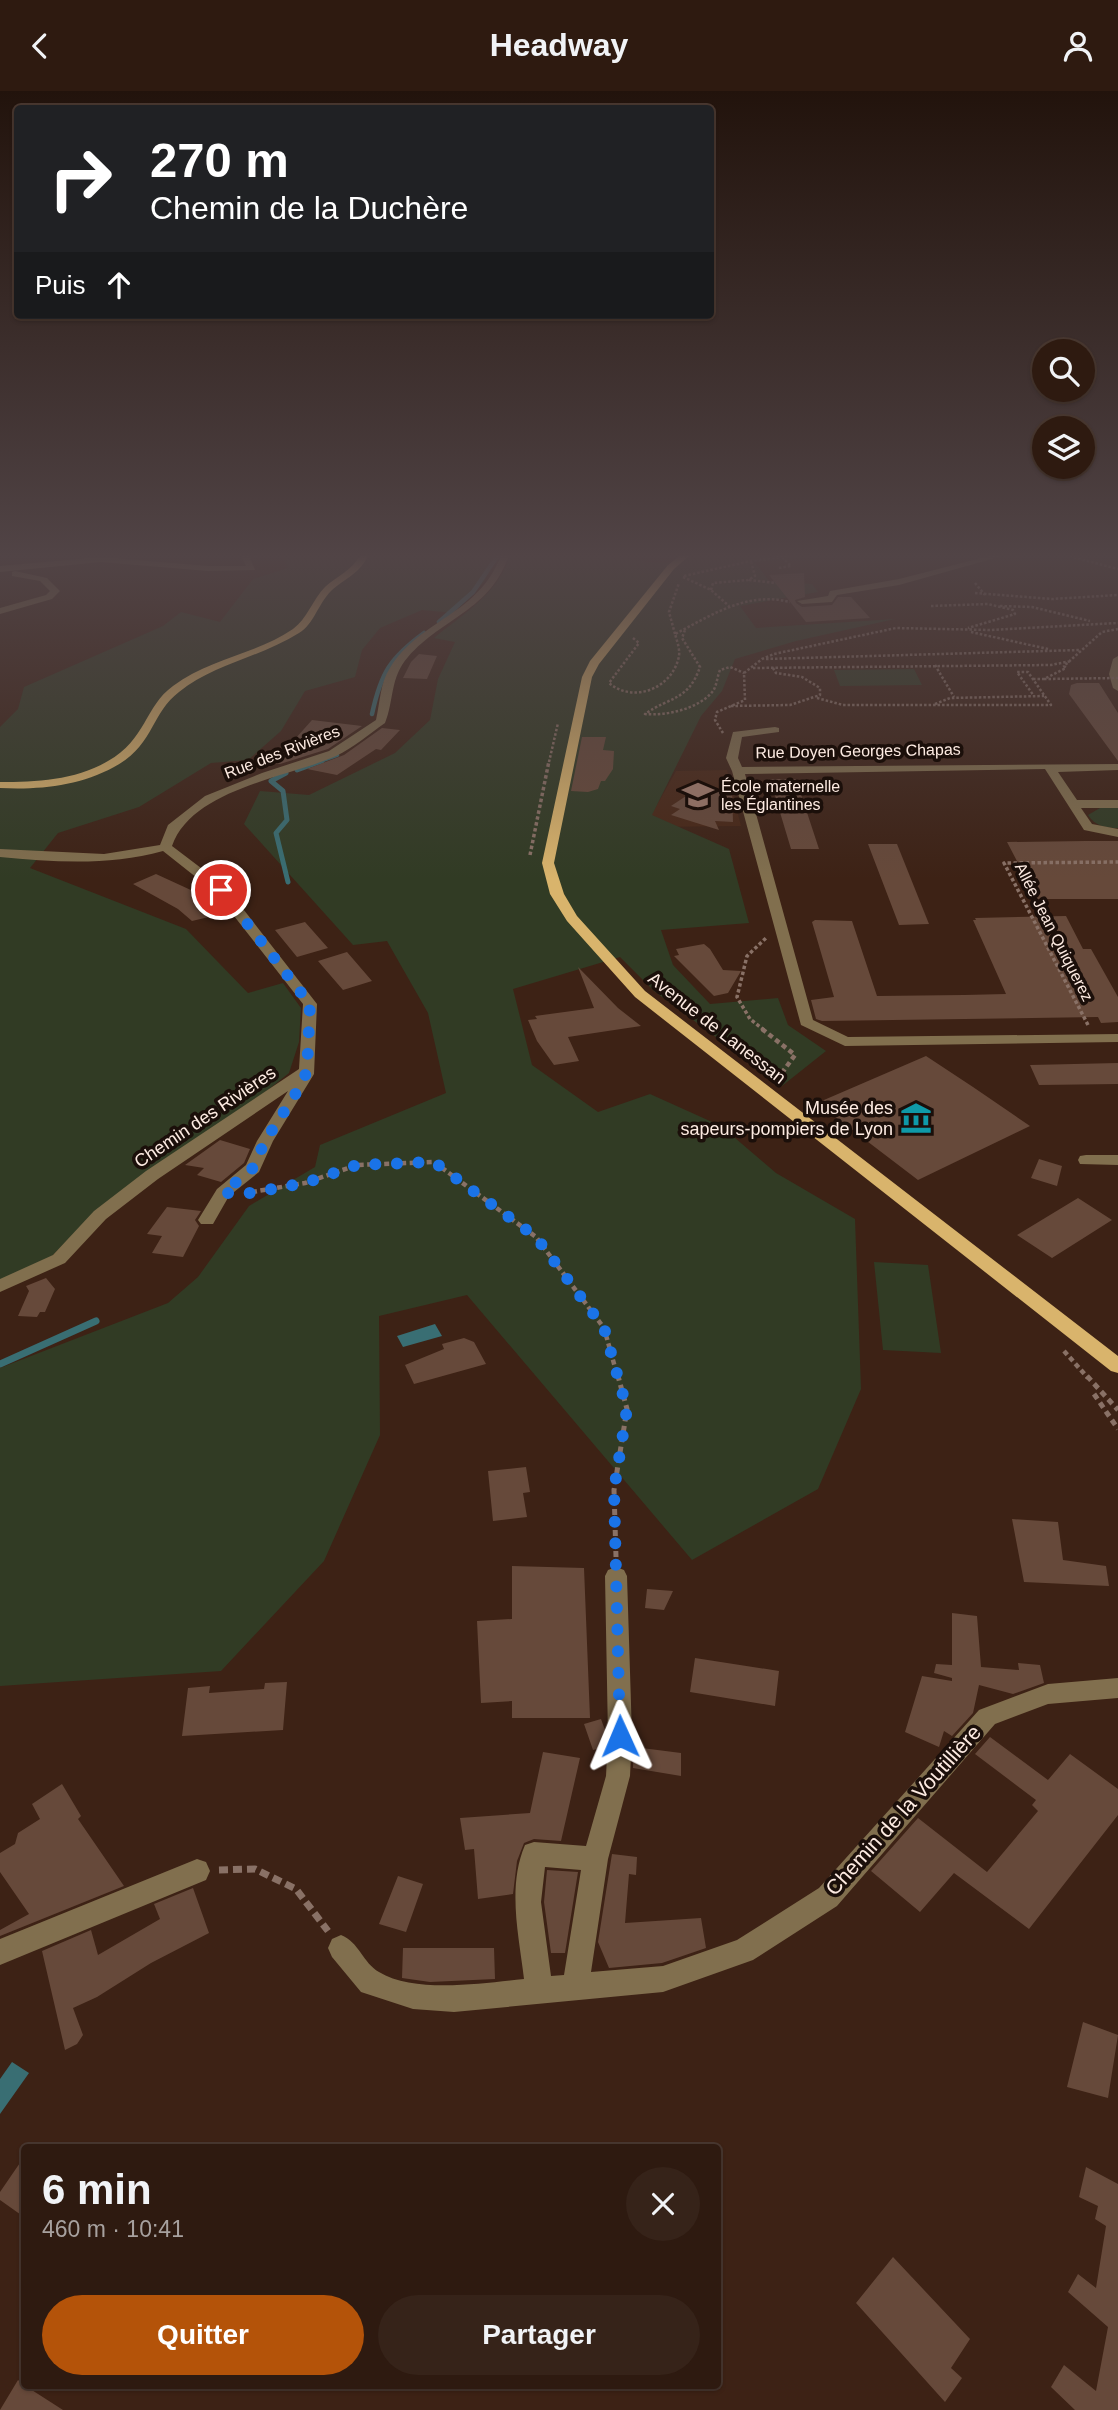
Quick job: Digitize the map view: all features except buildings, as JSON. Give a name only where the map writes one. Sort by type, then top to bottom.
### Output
[{"type":"main road","points":[[0,785],[32,785],[83,775],[126,754],[141,740],[161,704],[174,691],[192,679],[226,663]]},
{"type":"main road","name":"Avenue de Lanessan","points":[[594,663],[587,677],[548,863],[550,879],[557,894],[579,926],[640,994],[1118,1366]]},
{"type":"street","name":"Rue des Rivières","points":[[165,847],[172,828],[209,799],[266,775],[333,753],[381,721],[393,669],[398,663]]},
{"type":"street","points":[[1117,663],[1114,674],[1118,688]]},
{"type":"street","points":[[738,771],[732,758],[737,734],[744,731],[775,730]]},
{"type":"street","name":"Rue Doyen Georges Chapas","points":[[1118,767],[738,771],[806,1022],[845,1042],[1118,1038]]},
{"type":"street","points":[[1050,769],[1088,827],[1118,833]]},
{"type":"street","points":[[1074,804],[1118,804]]},
{"type":"street","points":[[0,853],[85,861],[138,856],[165,847],[221,890],[310,1004],[307,1071],[265,1141],[253,1168],[223,1193],[207,1220]]},
{"type":"street","name":"Chemin des Rivières","points":[[0,1286],[59,1259],[100,1215],[152,1175],[307,1071]]},
{"type":"street","points":[[1086,1160],[1118,1160]]},
{"type":"street","points":[[576,1986],[595,1859],[618,1776],[620,1736],[616,1576]]},
{"type":"street","name":"Chemin de la Voutillière","points":[[341,1948],[369,1983],[413,1996],[454,1999],[663,1979],[744,1951],[828,1896],[987,1717],[1048,1694],[1118,1688]]},
{"type":"street","points":[[539,1989],[528,1902],[534,1854],[595,1859]]},
{"type":"street","points":[[0,1952],[197,1871]]},
{"type":"path","points":[[624,663],[609,683],[626,694],[637,695],[655,687],[676,663]]},
{"type":"path","points":[[698,663],[700,667],[696,682],[671,703],[645,713],[669,715],[708,695],[714,690],[720,670],[730,667],[744,673]]},
{"type":"path","points":[[744,673],[757,663]]},
{"type":"path","points":[[752,668],[1059,663]]},
{"type":"path","points":[[1044,679],[1061,671],[1068,663]]},
{"type":"path","points":[[1051,665],[1061,671]]},
{"type":"path","points":[[935,666],[954,698]]},
{"type":"path","points":[[773,667],[776,673],[802,677],[817,684],[822,692],[817,698]]},
{"type":"path","points":[[934,704],[944,707],[1051,705],[1028,672],[1017,672],[1034,696]]},
{"type":"path","points":[[733,744],[715,720],[716,712],[745,700],[744,673]]},
{"type":"path","points":[[1033,679],[1118,678]]},
{"type":"path","points":[[724,707],[791,705],[817,698],[843,705],[934,704],[954,698],[1045,696]]},
{"type":"path","points":[[530,868],[531,841],[559,719]]},
{"type":"path","name":"Allée Jean Quiquerez","points":[[1095,1039],[1004,863],[1118,862]]},
{"type":"path","points":[[767,1093],[795,1055],[750,1019],[737,997],[747,955],[779,926]]},
{"type":"path","points":[[223,1193],[251,1193],[305,1183],[357,1165],[434,1162],[536,1237],[604,1328],[627,1409],[614,1490],[616,1576]]},
{"type":"path","points":[[1062,1349],[1118,1409]]},
{"type":"path","points":[[1094,1394],[1118,1429]]},
{"type":"path","points":[[197,1871],[255,1869],[296,1889],[341,1948]]},
{"type":"shaded area","name":"École maternelle les Églantines","points":[[727,770],[741,826],[651,827],[649,819],[676,771]]},
{"type":"green space","points":[[78,663],[359,663],[355,677],[305,691],[281,731],[248,760],[211,763],[139,807],[58,833],[30,868],[186,929],[248,993],[283,983],[301,1008],[299,1042],[289,1073],[247,1107],[95,1212],[52,1256],[0,1280],[0,727],[18,709],[24,687]]},
{"type":"green space","points":[[445,663],[733,663],[722,691],[701,716],[652,815],[729,849],[749,923],[661,930],[673,965],[710,1004],[778,998],[788,1025],[826,1051],[782,1086],[654,991],[620,957],[513,989],[532,1065],[598,1112],[650,1094],[721,1126],[776,1173],[855,1219],[861,1389],[818,1489],[692,1560],[467,1295],[379,1316],[380,1435],[324,1561],[221,1671],[0,1686],[0,1368],[168,1303],[198,1277],[249,1206],[315,1167],[320,1145],[446,1093],[428,1013],[387,941],[353,945],[244,824],[260,791],[309,795],[395,753],[430,720],[438,679]]},
{"type":"green space","points":[[914,669],[922,685],[840,686],[834,670]]},
{"type":"green space","points":[[1118,807],[1118,828],[1101,826],[1088,815],[1100,808]]},
{"type":"green space","points":[[874,1262],[928,1265],[941,1353],[883,1350]]},
{"type":"water","points":[[435,1324],[442,1336],[403,1347],[397,1336]]},
{"type":"water","points":[[12,2062],[29,2073],[0,2114],[0,2079]]},
{"type":"waterway","points":[[372,714],[383,677],[392,663]]},
{"type":"waterway","points":[[317,762],[337,755]]},
{"type":"waterway","points":[[297,770],[322,761]]},
{"type":"waterway","points":[[286,773],[271,781],[283,791],[287,820],[276,833],[288,882]]},
{"type":"waterway","points":[[0,1364],[96,1321]]},
{"type":"place","name":"École maternelle les Églantines","points":[[698,795]]},
{"type":"place","name":"Musée des sapeurs-pompiers de Lyon","points":[[916,1118]]},
{"type":"route","points":[[221,890],[240,910],[310,1004],[307,1071],[300,1087],[265,1141],[253,1168],[223,1193],[251,1193],[305,1183],[357,1165],[434,1162],[536,1237],[604,1328],[627,1409],[614,1490],[620,1736]]}]
